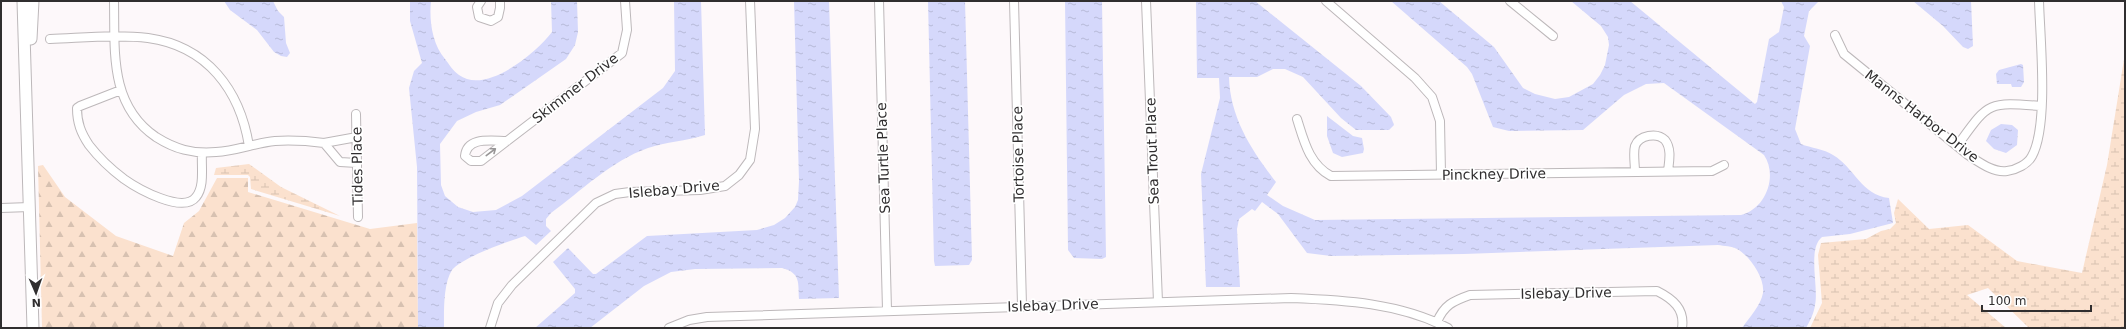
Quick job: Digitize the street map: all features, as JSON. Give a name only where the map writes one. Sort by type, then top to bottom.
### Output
[{"type":"street","points":[[23,1],[27,89],[33,328]]},
{"type":"street","points":[[27,89],[31,56],[33,1]]},
{"type":"street","points":[[114,1],[116,64],[121,90],[128,108],[143,128],[167,145],[186,152],[202,153],[233,150],[275,141],[299,140],[324,143],[356,137]]},
{"type":"street","points":[[481,1],[477,7],[479,17],[491,20],[498,16],[500,1]]},
{"type":"street","name":"Skimmer Drive","points":[[506,141],[622,53],[627,30],[626,1]]},
{"type":"street","name":"Islebay Drive","points":[[490,328],[498,303],[512,286],[596,203],[615,194],[630,192],[700,190],[725,186],[739,175],[750,160],[755,129],[750,1]]},
{"type":"street","name":"Tortoise Place","points":[[1015,1],[1022,306]]},
{"type":"street","name":"Sea Trout Place","points":[[1146,1],[1158,302]]},
{"type":"street","points":[[1326,1],[1415,78],[1432,97],[1440,121],[1441,174]]},
{"type":"street","points":[[1510,1],[1553,36]]},
{"type":"street","name":"Manns Harbor Drive","points":[[1835,35],[1844,54],[1968,155],[1989,168],[2006,172],[2020,167],[2032,158],[2037,146],[2042,91],[2039,1]]},
{"type":"street","name":"Sea Turtle Place","points":[[880,3],[887,310]]},
{"type":"street","points":[[50,39],[115,37],[148,38],[174,45],[200,58],[231,90],[244,119],[249,146]]},
{"type":"street","points":[[121,90],[80,106],[77,108],[77,115],[80,130],[89,145],[125,179],[173,203],[185,204],[195,199],[199,192],[202,153]]},
{"type":"street","points":[[1957,146],[1984,110],[2003,104],[2041,106]]},
{"type":"street","name":"Tides Place","points":[[356,114],[358,217]]},
{"type":"street","name":"Pinckney Drive","points":[[1297,119],[1307,149],[1315,164],[1322,171],[1331,176],[1712,171],[1724,165]]},
{"type":"street","points":[[1635,172],[1635,146],[1641,138],[1651,135],[1658,136],[1664,140],[1668,148],[1668,171]]},
{"type":"street","points":[[324,143],[340,162],[357,163]]},
{"type":"street","points":[[1,208],[30,207]]},
{"type":"street","name":"Islebay Drive","points":[[1437,322],[1442,311],[1451,302],[1470,295],[1657,291],[1671,297],[1681,310],[1683,320],[1682,328]]},
{"type":"street","name":"Islebay Drive","points":[[669,328],[689,320],[707,317],[1291,298],[1349,300],[1397,310],[1437,322],[1448,328]]},
{"type":"green space","points":[[2125,53],[2125,328],[2029,328],[1988,288],[1967,295],[2006,328],[1810,328],[1822,303],[1818,255],[1821,243],[1866,239],[1881,231],[1890,229],[1896,223],[1894,213],[1898,199],[1929,229],[1968,225],[2017,261],[2082,273],[2107,165]]},
{"type":"green space","points":[[249,164],[281,187],[340,216],[251,189],[250,177],[248,175],[214,175],[216,168]]},
{"type":"green space","points":[[43,165],[65,197],[116,236],[173,256],[184,223],[199,211],[217,178],[248,178],[248,192],[370,229],[417,223],[418,328],[42,328],[38,166]]},
{"type":"water","points":[[224,1],[273,1],[278,11],[284,17],[286,43],[290,53],[287,57],[281,56],[274,52],[257,30],[230,10]]},
{"type":"water","points":[[410,1],[431,1],[432,32],[441,53],[459,75],[470,80],[483,80],[496,76],[510,69],[545,41],[552,32],[551,1],[577,1],[578,32],[575,45],[566,59],[500,105],[476,112],[457,121],[440,144],[441,185],[445,196],[458,207],[473,212],[496,210],[522,196],[663,88],[675,71],[674,1],[701,1],[705,135],[648,148],[609,168],[551,213],[546,219],[546,226],[551,231],[536,245],[525,236],[486,250],[457,265],[452,270],[447,283],[444,328],[418,328],[417,167],[409,88],[414,71],[422,63],[410,21]]},
{"type":"water","points":[[794,1],[829,1],[839,298],[799,299],[797,279],[793,273],[782,268],[695,269],[671,272],[644,286],[590,328],[535,328],[575,293],[575,289],[553,262],[568,248],[593,274],[596,274],[647,236],[757,230],[774,225],[785,218],[795,207],[798,200],[799,181]]},
{"type":"water","points":[[928,1],[965,1],[972,260],[969,265],[935,266],[934,261]]},
{"type":"water","points":[[1065,1],[1102,1],[1106,257],[1102,259],[1074,258],[1068,250]]},
{"type":"water","points":[[1196,1],[1255,1],[1361,86],[1391,117],[1394,125],[1389,130],[1356,130],[1341,118],[1303,77],[1285,69],[1273,69],[1257,77],[1229,77],[1230,92],[1238,120],[1251,146],[1276,182],[1267,195],[1283,206],[1315,220],[1741,215],[1750,212],[1757,206],[1767,191],[1770,172],[1764,155],[1664,83],[1646,84],[1624,95],[1583,130],[1509,131],[1493,127],[1472,74],[1467,67],[1391,1],[1439,1],[1494,47],[1523,88],[1535,94],[1555,99],[1569,97],[1593,84],[1605,65],[1609,45],[1608,37],[1601,26],[1571,1],[1630,1],[1755,104],[1757,102],[1769,39],[1779,32],[1784,7],[1781,1],[1819,1],[1809,11],[1804,36],[1810,46],[1795,129],[1801,144],[1826,151],[1833,155],[1841,160],[1865,187],[1879,196],[1889,198],[1893,223],[1850,234],[1822,237],[1815,250],[1814,269],[1816,297],[1812,317],[1806,328],[1742,328],[1760,302],[1763,287],[1756,268],[1742,252],[1735,248],[1718,245],[1464,254],[1331,256],[1307,253],[1278,214],[1262,202],[1255,211],[1252,209],[1239,219],[1237,229],[1240,287],[1206,287],[1201,174],[1220,98],[1219,78],[1197,78]]},
{"type":"water","points":[[1913,1],[1971,1],[1973,46],[1968,49],[1963,47],[1943,26]]},
{"type":"water","points":[[2021,64],[2023,65],[2024,82],[2021,87],[2012,87],[2011,84],[1997,84],[1996,74],[1999,70]]},
{"type":"water","points":[[1327,116],[1353,136],[1362,138],[1364,149],[1363,153],[1342,157],[1333,153],[1327,136]]},
{"type":"water","points":[[2001,124],[2012,125],[2018,130],[2017,145],[2006,153],[1994,149],[1986,141],[1991,130]]}]
